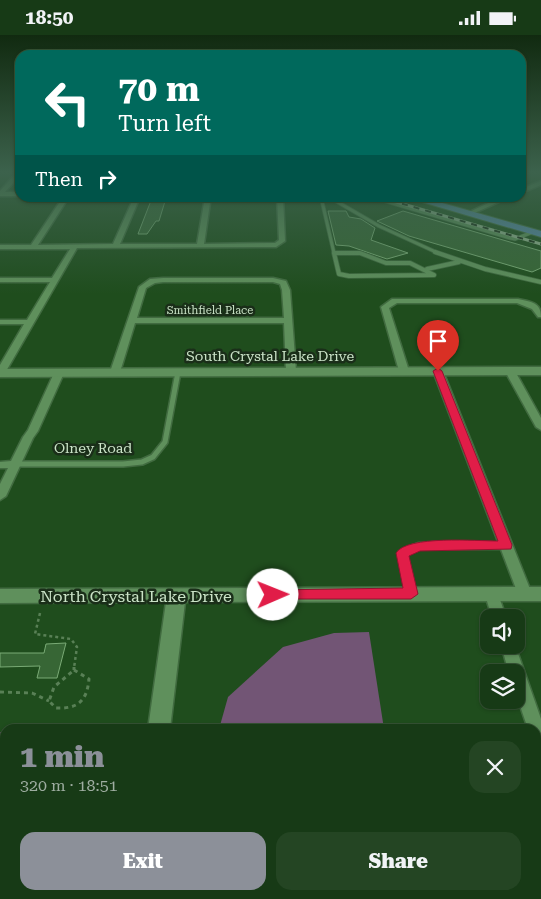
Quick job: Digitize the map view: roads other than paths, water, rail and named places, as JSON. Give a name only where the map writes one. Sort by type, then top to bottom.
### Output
[{"type":"main road","points":[[475,213],[538,232]]},
{"type":"street","points":[[33,247],[55,213]]},
{"type":"street","points":[[116,246],[130,213]]},
{"type":"street","points":[[200,246],[205,213]]},
{"type":"street","points":[[0,247],[276,245],[282,241],[281,213]]},
{"type":"street","points":[[0,373],[74,247]]},
{"type":"street","points":[[0,280],[54,280]]},
{"type":"street","points":[[115,372],[143,287],[147,283],[163,280],[278,281],[286,285],[291,371]]},
{"type":"street","points":[[404,371],[386,311],[389,304],[402,301],[510,300],[535,307],[541,315]]},
{"type":"street","name":"Smithfield Place","points":[[133,321],[288,320]]},
{"type":"street","points":[[0,322],[30,322]]},
{"type":"street","points":[[438,371],[506,545],[533,594]]},
{"type":"street","points":[[510,371],[541,427]]},
{"type":"street","name":"South Crystal Lake Drive","points":[[0,373],[541,371]]},
{"type":"street","points":[[0,497],[59,373]]},
{"type":"street","name":"Olney Road","points":[[0,465],[15,464]]},
{"type":"street","name":"North Crystal Lake Drive","points":[[0,596],[533,594]]},
{"type":"street","points":[[492,595],[496,609]]},
{"type":"street","points":[[160,724],[176,596]]},
{"type":"street","points":[[511,654],[534,724]]},
{"type":"lane","points":[[325,213],[334,253],[339,274],[434,275],[410,263],[386,263],[360,253],[334,253]]},
{"type":"lane","points":[[358,213],[410,243],[459,262],[511,277],[541,282]]},
{"type":"lane","points":[[427,213],[515,239],[538,232]]},
{"type":"lane","points":[[424,269],[459,262]]},
{"type":"lane","name":"Olney Road","points":[[15,464],[123,464],[139,463],[155,457],[162,450],[165,442],[178,372]]},
{"type":"lane","points":[[411,594],[402,553],[419,546],[506,545]]},
{"type":"railway","points":[[435,213],[541,244]]}]
